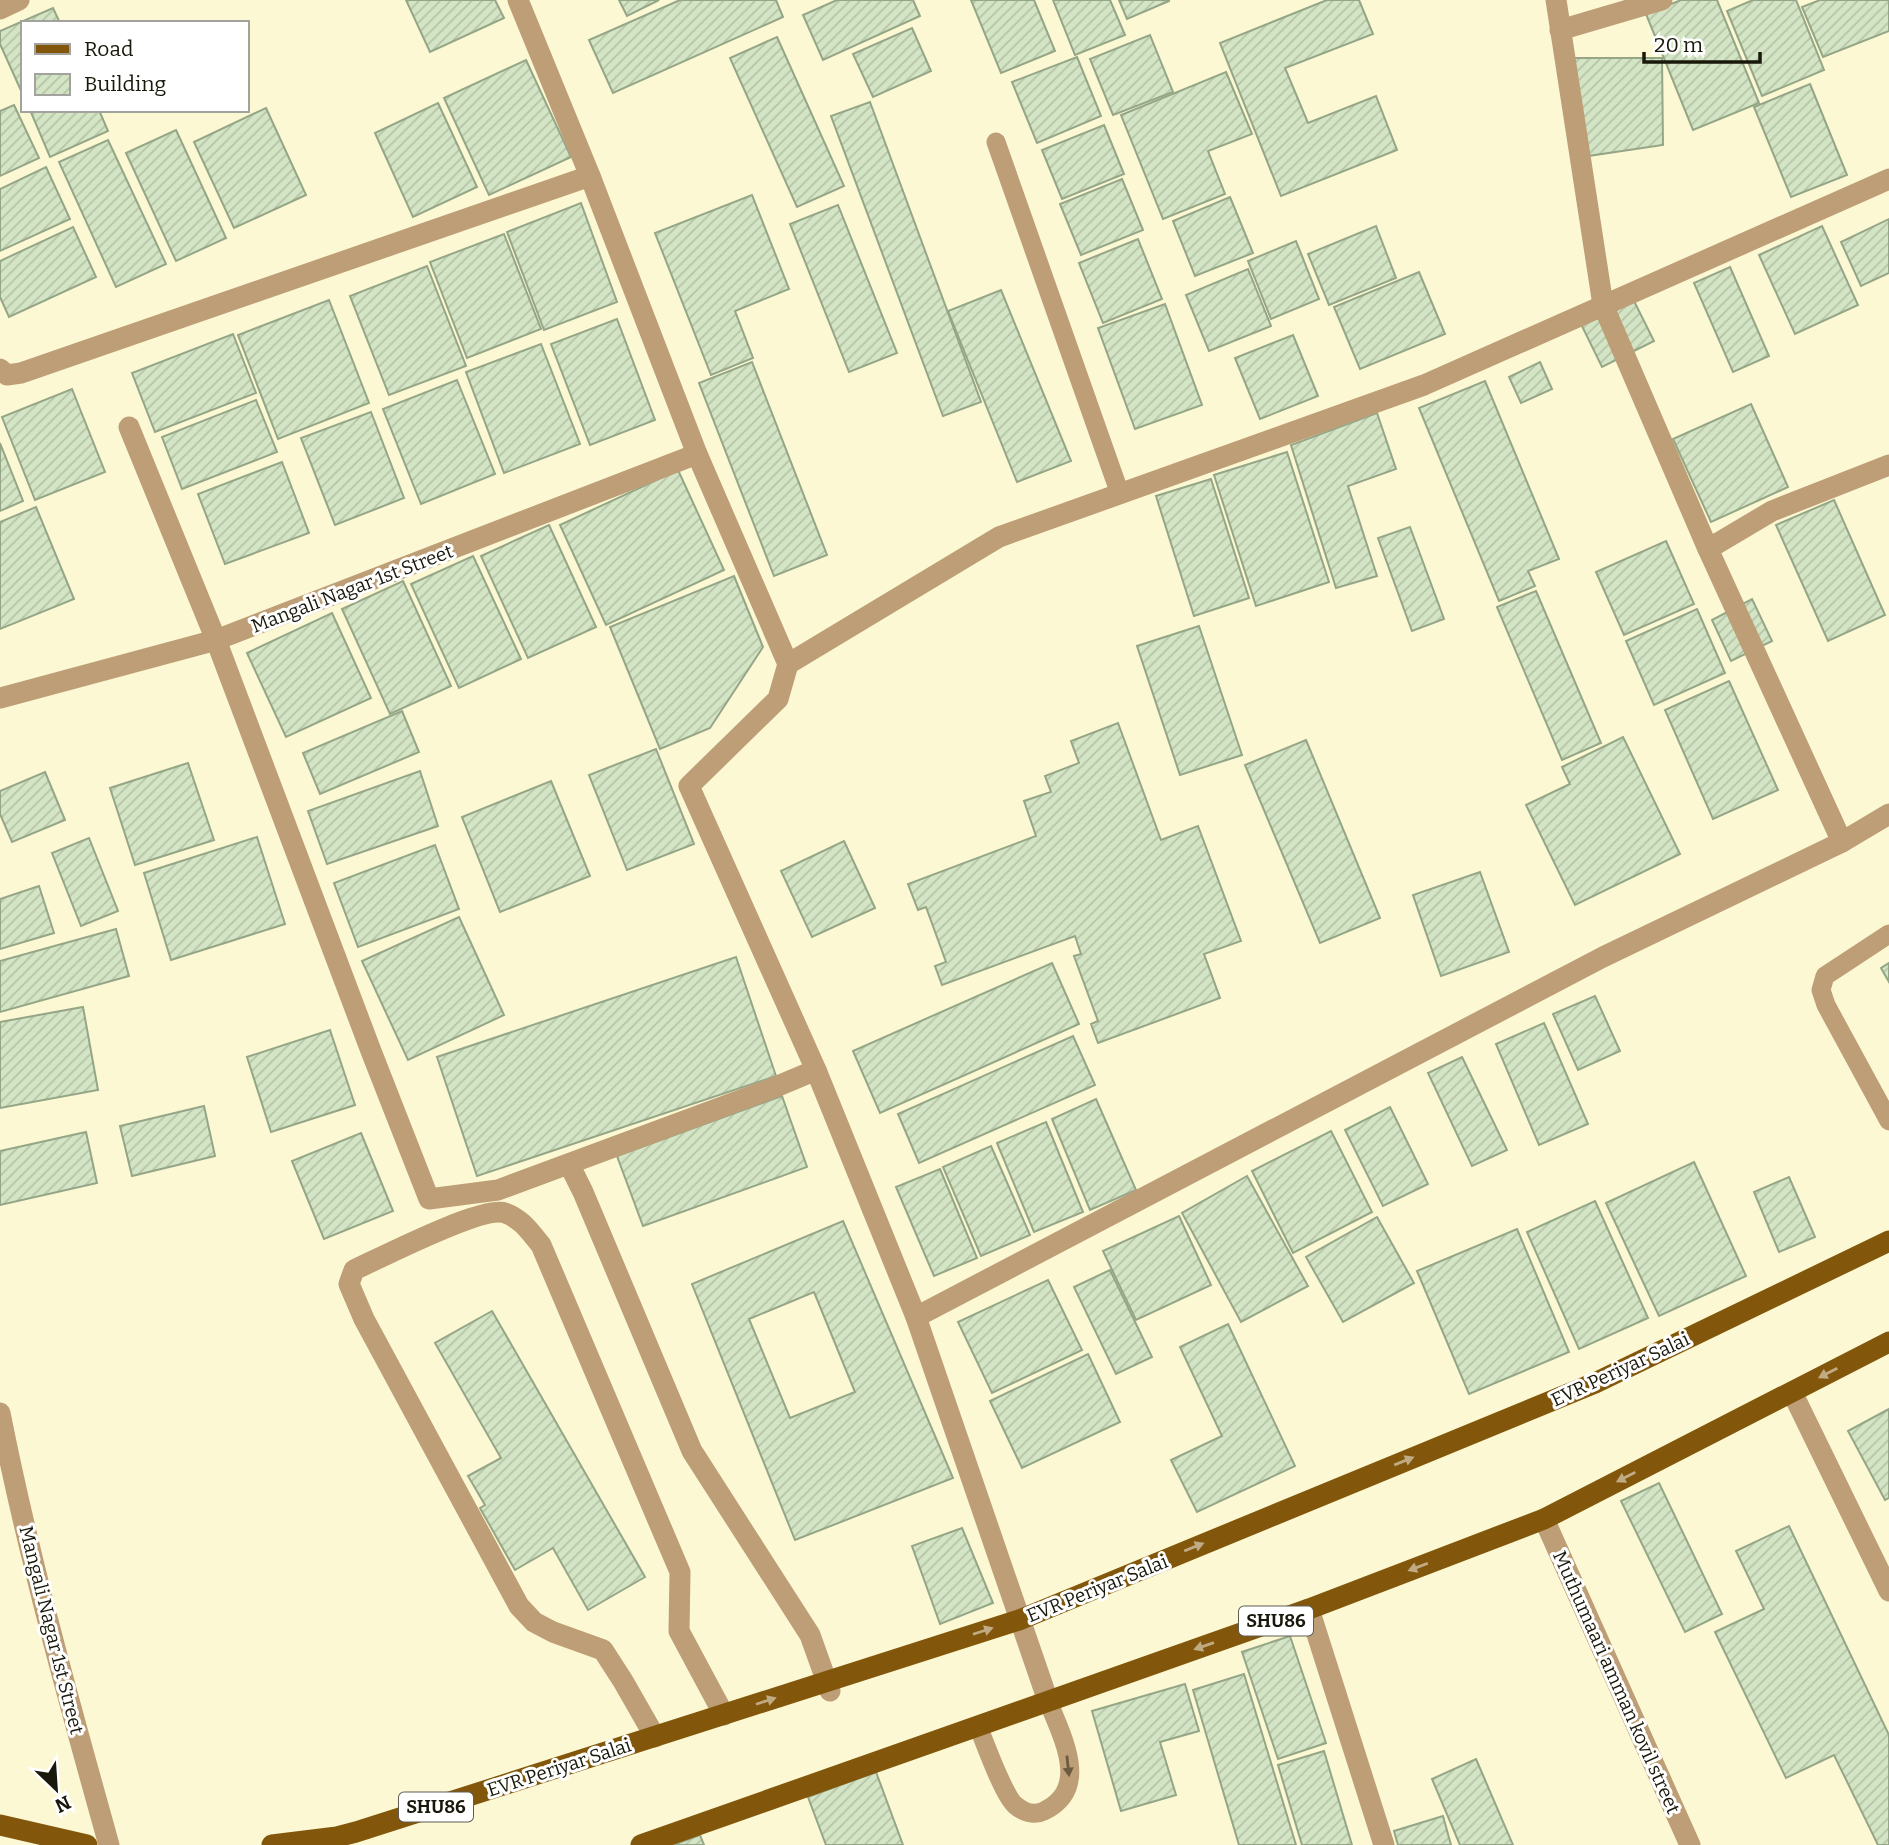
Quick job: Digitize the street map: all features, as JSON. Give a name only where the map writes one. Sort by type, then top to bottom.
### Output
[{"type":"main road","name":"EVR Periyar Salai","points":[[272,1845],[356,1832],[724,1715],[828,1686],[1019,1620],[1595,1383],[1889,1241]]},
{"type":"main road","name":"SHU86","points":[[641,1845],[1308,1609],[1544,1519],[1889,1342]]},
{"type":"main road","points":[[0,1825],[87,1845]]},
{"type":"street","points":[[0,9],[19,0]]},
{"type":"street","points":[[518,0],[590,176],[697,454],[788,664],[778,699],[689,786],[816,1070],[916,1317],[1048,1701]]},
{"type":"street","points":[[1556,0],[1603,305],[1708,549],[1842,842]]},
{"type":"street","points":[[1560,30],[1662,0]]},
{"type":"street","points":[[0,369],[7,375],[21,373],[590,176]]},
{"type":"street","points":[[788,664],[999,537],[1424,385],[1889,179]]},
{"type":"street","points":[[130,427],[216,640],[429,1199],[498,1190],[816,1070]]},
{"type":"street","name":"Mangali Nagar 1st Street","points":[[0,698],[216,640],[697,454]]},
{"type":"street","points":[[1708,549],[1772,511],[1889,465]]},
{"type":"street","points":[[916,1317],[1603,957],[1842,842],[1889,814]]},
{"type":"street","points":[[569,1164],[692,1451],[810,1635],[828,1686]]},
{"type":"street","points":[[655,1737],[603,1650],[553,1633],[534,1622],[519,1606],[364,1319],[349,1284],[354,1270],[465,1219],[502,1212],[522,1222],[541,1245],[680,1572],[679,1631],[724,1715]]},
{"type":"street","points":[[1792,1392],[1889,1591]]},
{"type":"street","name":"Mangali Nagar 1st Street","points":[[0,1413],[65,1688],[108,1845]]},
{"type":"street","name":"Muthumaari amman kovil street","points":[[1544,1519],[1690,1845]]},
{"type":"street","points":[[1308,1609],[1384,1845]]},
{"type":"lane","points":[[996,142],[1120,494]]},
{"type":"lane","points":[[1889,934],[1825,976],[1821,990],[1826,1005],[1889,1121]]},
{"type":"lane","points":[[978,1726],[1013,1804],[1028,1813],[1041,1814],[1065,1796],[1070,1782],[1069,1760],[1048,1701]]},
{"type":"building","points":[[406,0],[495,0],[504,18],[430,52]]},
{"type":"building","points":[[619,0],[659,0],[627,16]]},
{"type":"building","points":[[680,0],[776,0],[783,17],[613,93],[589,40]]},
{"type":"building","points":[[837,0],[913,0],[920,16],[823,60],[803,15]]},
{"type":"building","points":[[971,0],[1034,0],[1055,51],[1001,73]]},
{"type":"building","points":[[1053,0],[1110,0],[1125,35],[1075,55]]},
{"type":"building","points":[[1119,0],[1169,0],[1169,1],[1127,19]]},
{"type":"building","points":[[1327,0],[1359,0],[1373,34],[1285,68],[1308,123],[1376,96],[1397,150],[1281,196],[1220,43]]},
{"type":"building","points":[[1681,0],[1717,0],[1759,103],[1693,130],[1646,14]]},
{"type":"building","points":[[1753,0],[1796,0],[1824,70],[1762,96],[1727,11]]},
{"type":"building","points":[[1820,0],[1889,0],[1889,31],[1823,57],[1802,7]]},
{"type":"building","points":[[53,8],[59,21],[23,21]]},
{"type":"building","points":[[21,22],[21,91],[0,44],[0,31]]},
{"type":"building","points":[[912,28],[931,71],[873,97],[853,54]]},
{"type":"building","points":[[1150,35],[1173,92],[1113,115],[1090,59]]},
{"type":"building","points":[[777,37],[844,186],[797,207],[730,58]]},
{"type":"building","points":[[1077,57],[1101,116],[1037,143],[1012,82]]},
{"type":"building","points":[[1572,58],[1662,58],[1663,145],[1588,156]]},
{"type":"building","points":[[526,60],[571,157],[489,195],[444,98]]},
{"type":"building","points":[[1226,72],[1252,134],[1208,151],[1225,194],[1163,219],[1121,115]]},
{"type":"building","points":[[1810,84],[1847,175],[1791,197],[1754,107]]},
{"type":"building","points":[[870,102],[981,402],[943,416],[831,116]]},
{"type":"building","points":[[438,103],[477,187],[413,217],[375,133]]},
{"type":"building","points":[[14,105],[39,158],[0,176],[0,111]]},
{"type":"building","points":[[266,108],[306,195],[234,228],[194,142]]},
{"type":"building","points":[[31,112],[100,112],[108,131],[50,157]]},
{"type":"building","points":[[1104,125],[1124,174],[1062,199],[1042,150]]},
{"type":"building","points":[[176,130],[226,238],[176,261],[126,153]]},
{"type":"building","points":[[108,140],[166,264],[116,287],[59,162]]},
{"type":"building","points":[[46,167],[70,219],[0,251],[0,189]]},
{"type":"building","points":[[1122,179],[1143,230],[1081,255],[1060,204]]},
{"type":"building","points":[[752,195],[789,289],[735,311],[753,358],[711,375],[655,233]]},
{"type":"building","points":[[1230,197],[1253,253],[1195,276],[1173,221]]},
{"type":"building","points":[[581,203],[617,302],[544,330],[507,232]]},
{"type":"building","points":[[838,205],[897,353],[849,372],[790,224]]},
{"type":"building","points":[[1889,219],[1889,273],[1861,286],[1841,242]]},
{"type":"building","points":[[1376,226],[1396,278],[1329,305],[1308,254]]},
{"type":"building","points":[[1822,226],[1858,305],[1795,334],[1759,255]]},
{"type":"building","points":[[73,227],[96,277],[9,317],[0,297],[0,261]]},
{"type":"building","points":[[504,234],[541,329],[467,358],[430,262]]},
{"type":"building","points":[[1138,239],[1162,299],[1103,323],[1079,263]]},
{"type":"building","points":[[1296,241],[1319,299],[1271,319],[1248,261]]},
{"type":"building","points":[[427,266],[466,366],[389,395],[350,296]]},
{"type":"building","points":[[1730,267],[1769,356],[1733,372],[1694,283]]},
{"type":"building","points":[[1248,269],[1271,326],[1209,351],[1186,295]]},
{"type":"building","points":[[1419,272],[1445,334],[1360,369],[1334,307]]},
{"type":"building","points":[[1001,290],[1071,461],[1017,482],[948,311]]},
{"type":"building","points":[[1632,297],[1654,341],[1602,367],[1580,322]]},
{"type":"building","points":[[329,300],[369,403],[278,439],[238,335]]},
{"type":"building","points":[[1165,304],[1202,405],[1135,429],[1098,328]]},
{"type":"building","points":[[617,319],[655,420],[590,445],[551,344]]},
{"type":"building","points":[[233,334],[256,393],[155,432],[132,373]]},
{"type":"building","points":[[1293,335],[1318,396],[1260,419],[1235,358]]},
{"type":"building","points":[[541,344],[580,444],[504,473],[466,372]]},
{"type":"building","points":[[752,362],[827,555],[774,576],[699,383]]},
{"type":"building","points":[[1540,362],[1552,389],[1521,403],[1509,377]]},
{"type":"building","points":[[457,380],[495,474],[421,504],[383,409]]},
{"type":"building","points":[[1485,381],[1559,559],[1528,571],[1535,586],[1499,601],[1419,408]]},
{"type":"building","points":[[72,389],[105,472],[35,500],[2,417]]},
{"type":"building","points":[[256,400],[277,452],[182,489],[162,437]]},
{"type":"building","points":[[1751,404],[1788,487],[1711,522],[1673,439]]},
{"type":"building","points":[[371,412],[404,498],[335,525],[301,438]]},
{"type":"building","points":[[1377,413],[1396,469],[1348,486],[1377,576],[1336,588],[1291,445]]},
{"type":"building","points":[[0,443],[23,501],[0,511]]},
{"type":"building","points":[[1287,452],[1329,582],[1256,606],[1214,475]]},
{"type":"building","points":[[282,462],[309,533],[225,564],[198,494]]},
{"type":"building","points":[[678,470],[724,570],[606,625],[560,525]]},
{"type":"building","points":[[1211,479],[1249,598],[1194,616],[1156,496]]},
{"type":"building","points":[[1834,500],[1885,615],[1828,641],[1776,525]]},
{"type":"building","points":[[36,507],[74,599],[0,629],[0,522]]},
{"type":"building","points":[[549,525],[596,627],[528,658],[481,556]]},
{"type":"building","points":[[1410,527],[1444,619],[1412,631],[1378,538]]},
{"type":"building","points":[[1666,541],[1694,604],[1624,635],[1596,572]]},
{"type":"building","points":[[473,556],[521,659],[459,688],[411,584]]},
{"type":"building","points":[[734,576],[763,647],[710,728],[660,749],[610,627]]},
{"type":"building","points":[[403,581],[451,686],[390,714],[342,609]]},
{"type":"building","points":[[1536,591],[1601,743],[1562,760],[1497,607]]},
{"type":"building","points":[[1752,599],[1772,641],[1731,661],[1712,620]]},
{"type":"building","points":[[1697,609],[1725,673],[1654,705],[1626,641]]},
{"type":"building","points":[[332,613],[371,698],[286,737],[247,653]]},
{"type":"building","points":[[1199,626],[1242,755],[1180,775],[1137,646]]},
{"type":"building","points":[[1729,681],[1778,790],[1713,819],[1665,710]]},
{"type":"building","points":[[402,711],[419,752],[320,794],[303,753]]},
{"type":"building","points":[[1118,723],[1161,840],[1198,826],[1241,941],[1204,954],[1220,998],[1098,1043],[1091,1024],[1098,1021],[1074,956],[1081,954],[1075,936],[942,985],[935,966],[946,962],[926,907],[918,910],[908,884],[1036,836],[1024,801],[1051,792],[1045,776],[1079,763],[1071,741]]},
{"type":"building","points":[[1623,737],[1680,854],[1575,905],[1526,805],[1570,784],[1562,767]]},
{"type":"building","points":[[1306,740],[1380,918],[1320,943],[1245,765]]},
{"type":"building","points":[[656,749],[694,844],[627,870],[589,775]]},
{"type":"building","points":[[188,763],[214,840],[135,865],[110,788]]},
{"type":"building","points":[[420,771],[438,826],[327,864],[308,811]]},
{"type":"building","points":[[45,772],[65,820],[12,842],[0,814],[0,791]]},
{"type":"building","points":[[551,781],[590,876],[500,912],[462,817]]},
{"type":"building","points":[[257,837],[285,924],[171,960],[144,873]]},
{"type":"building","points":[[89,838],[118,911],[81,926],[52,853]]},
{"type":"building","points":[[844,841],[875,908],[812,937],[781,871]]},
{"type":"building","points":[[435,845],[459,909],[358,947],[334,883]]},
{"type":"building","points":[[1480,872],[1509,952],[1441,976],[1413,895]]},
{"type":"building","points":[[39,886],[54,933],[0,949],[0,899]]},
{"type":"building","points":[[459,917],[504,1015],[408,1060],[362,961]]},
{"type":"building","points":[[116,929],[129,976],[0,1012],[0,961]]},
{"type":"building","points":[[736,957],[776,1076],[477,1176],[437,1057]]},
{"type":"building","points":[[1052,963],[1079,1024],[880,1113],[853,1051]]},
{"type":"building","points":[[1889,963],[1889,982],[1881,968]]},
{"type":"building","points":[[1595,996],[1620,1051],[1578,1070],[1553,1014]]},
{"type":"building","points":[[83,1007],[98,1090],[0,1108],[0,1022]]},
{"type":"building","points":[[1544,1023],[1588,1124],[1539,1145],[1496,1044]]},
{"type":"building","points":[[330,1030],[355,1105],[271,1132],[247,1057]]},
{"type":"building","points":[[1073,1036],[1095,1085],[919,1163],[898,1114]]},
{"type":"building","points":[[1462,1057],[1507,1150],[1472,1166],[1428,1073]]},
{"type":"building","points":[[782,1096],[807,1167],[643,1226],[617,1156]]},
{"type":"building","points":[[1096,1099],[1136,1190],[1090,1210],[1052,1119]]},
{"type":"building","points":[[204,1106],[215,1156],[132,1176],[120,1126]]},
{"type":"building","points":[[1390,1107],[1428,1184],[1383,1206],[1345,1130]]},
{"type":"building","points":[[1046,1122],[1083,1212],[1034,1232],[997,1143]]},
{"type":"building","points":[[1331,1131],[1372,1212],[1293,1253],[1252,1171]]},
{"type":"building","points":[[86,1132],[97,1183],[0,1205],[0,1151]]},
{"type":"building","points":[[361,1133],[393,1211],[324,1239],[292,1161]]},
{"type":"building","points":[[991,1146],[1030,1235],[981,1256],[943,1167]]},
{"type":"building","points":[[1694,1162],[1746,1276],[1659,1316],[1606,1203]]},
{"type":"building","points":[[940,1169],[977,1258],[934,1276],[896,1187]]},
{"type":"building","points":[[1247,1176],[1308,1286],[1241,1322],[1182,1213]]},
{"type":"building","points":[[1789,1177],[1815,1237],[1779,1252],[1754,1192]]},
{"type":"building","points":[[1595,1201],[1648,1318],[1579,1349],[1527,1232]]},
{"type":"building","points":[[1179,1216],[1211,1285],[1136,1320],[1103,1251]]},
{"type":"building","points":[[1377,1217],[1414,1283],[1343,1322],[1306,1257]]},
{"type":"building","points":[[843,1221],[953,1478],[795,1540],[692,1284]],"holes":[[[814,1292],[855,1392],[790,1418],[749,1319]]]},
{"type":"building","points":[[1517,1229],[1569,1352],[1469,1394],[1417,1271]]},
{"type":"building","points":[[1110,1270],[1152,1357],[1116,1374],[1074,1287]]},
{"type":"building","points":[[1048,1280],[1082,1350],[992,1393],[958,1322]]},
{"type":"building","points":[[492,1311],[645,1577],[588,1610],[553,1548],[515,1570],[480,1508],[485,1505],[468,1476],[501,1458],[435,1343]]},
{"type":"building","points":[[1228,1324],[1295,1466],[1197,1512],[1171,1460],[1222,1436],[1180,1347]]},
{"type":"building","points":[[1088,1354],[1120,1422],[1022,1468],[990,1401]]},
{"type":"building","points":[[1889,1409],[1889,1498],[1885,1500],[1848,1431]]},
{"type":"building","points":[[1659,1483],[1722,1614],[1685,1632],[1621,1501]]},
{"type":"building","points":[[1789,1526],[1889,1735],[1889,1845],[1878,1845],[1834,1755],[1786,1778],[1715,1632],[1764,1609],[1736,1551]]},
{"type":"building","points":[[962,1528],[993,1603],[940,1624],[912,1546]]},
{"type":"building","points":[[1290,1636],[1326,1743],[1278,1759],[1242,1652]]},
{"type":"building","points":[[1244,1674],[1296,1845],[1239,1845],[1193,1690]]},
{"type":"building","points":[[1185,1684],[1199,1731],[1160,1742],[1176,1795],[1121,1811],[1092,1711]]},
{"type":"building","points":[[1324,1751],[1352,1845],[1302,1845],[1278,1765]]},
{"type":"building","points":[[1476,1759],[1513,1845],[1460,1845],[1432,1779]]},
{"type":"building","points":[[876,1772],[903,1845],[826,1845],[808,1797]]},
{"type":"building","points":[[1443,1816],[1451,1845],[1398,1845],[1394,1831]]},
{"type":"building","points":[[700,1835],[704,1845],[673,1845]]}]
